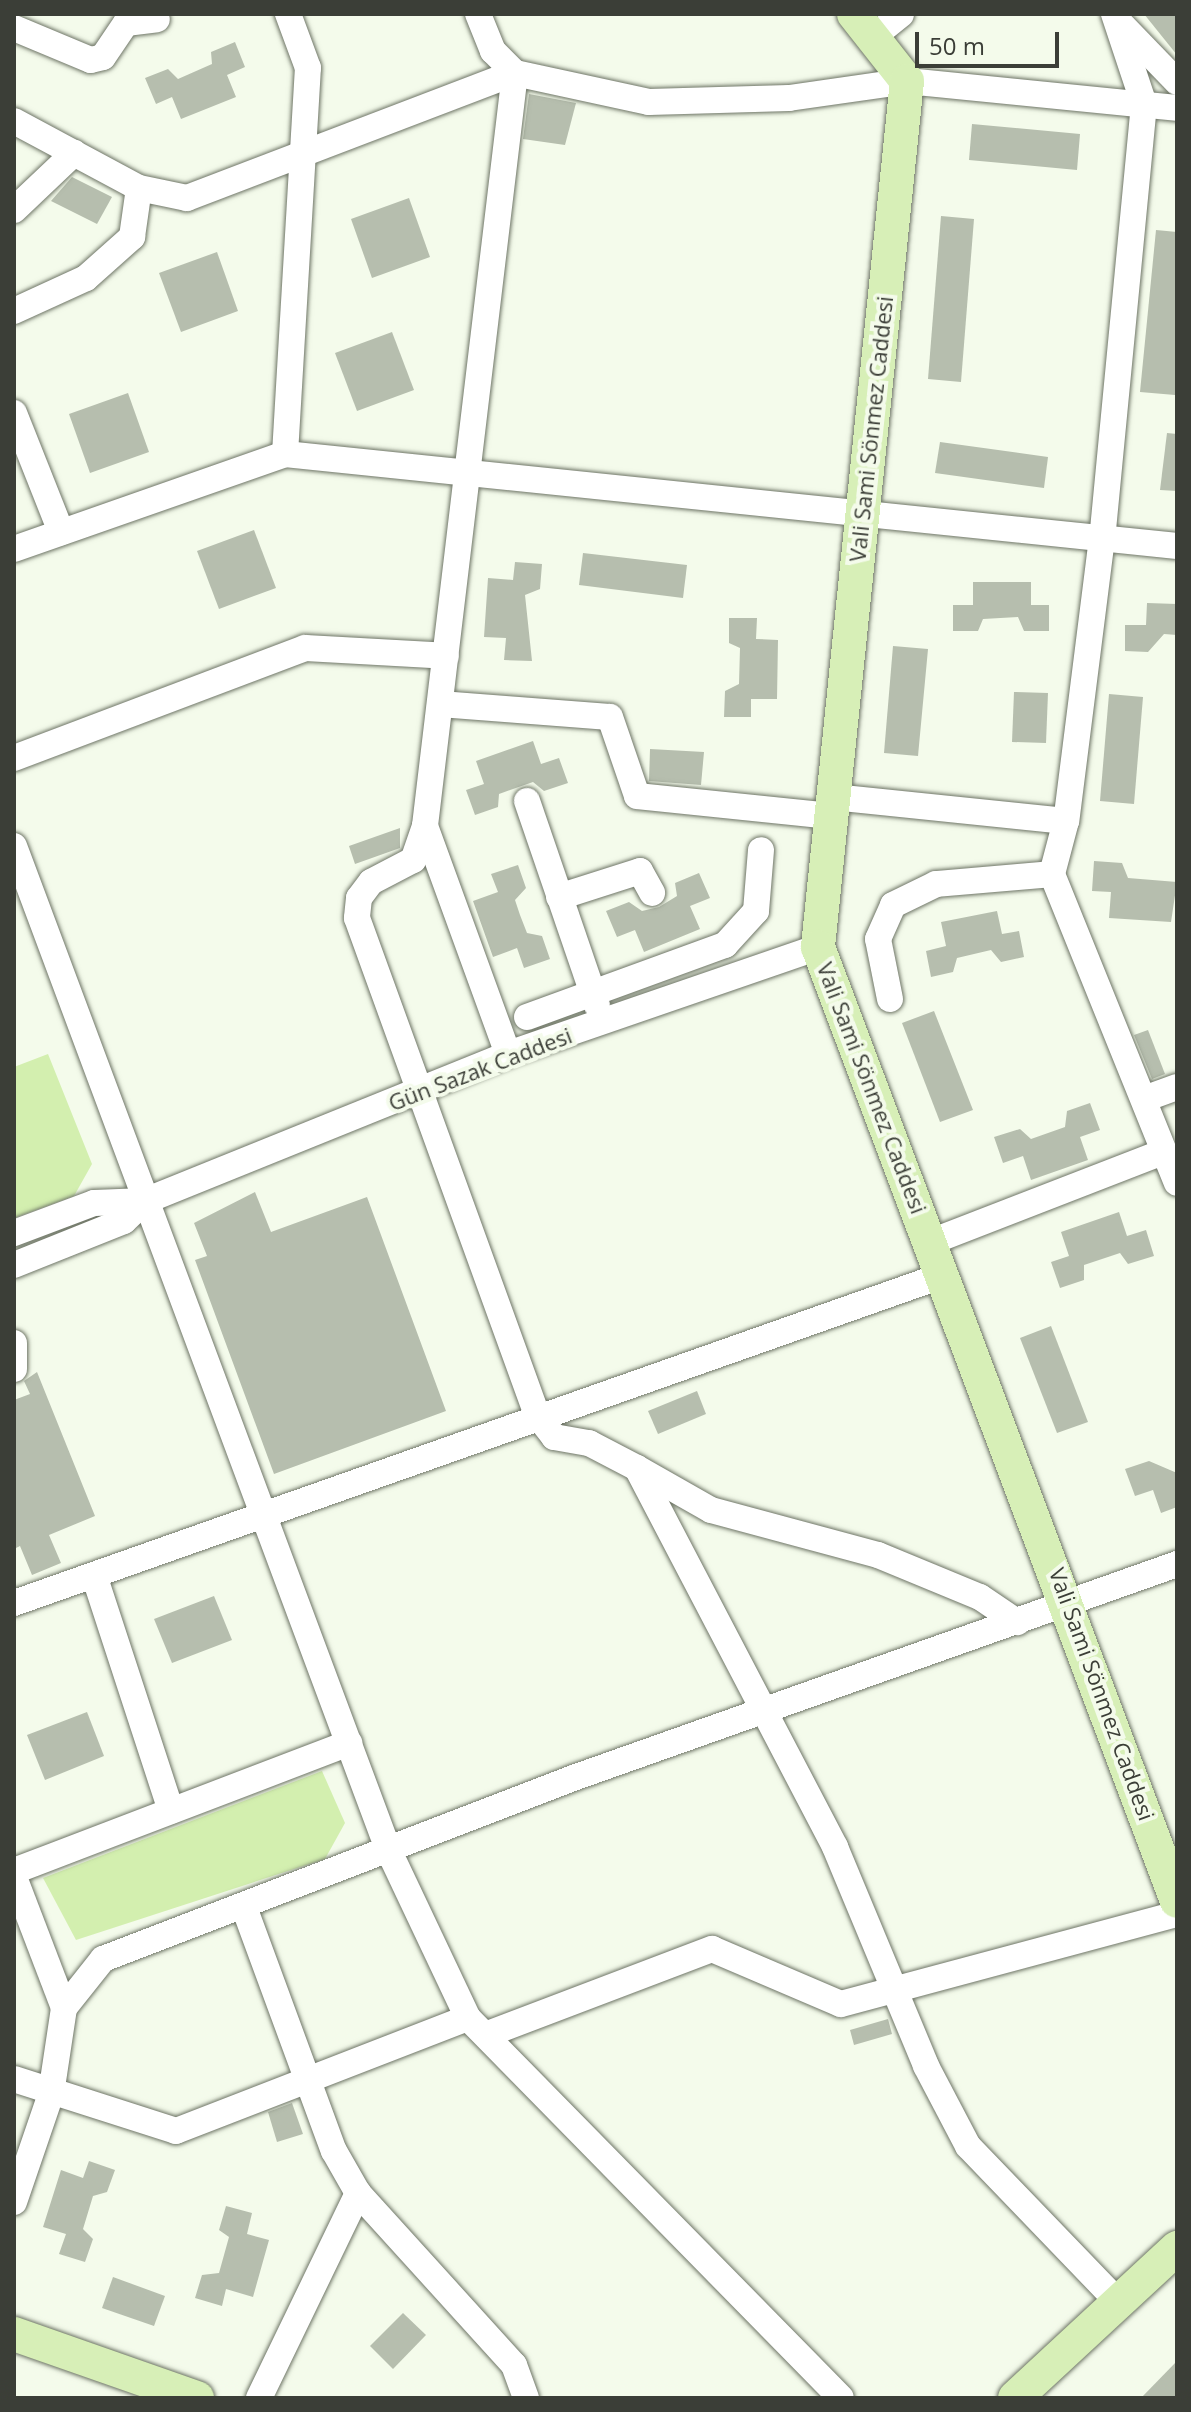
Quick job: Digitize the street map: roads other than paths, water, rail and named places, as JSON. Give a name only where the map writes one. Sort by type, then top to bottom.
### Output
[{"type":"main road","points":[[863,26],[907,81]]},
{"type":"main road","name":"Vali Sami Sönmez Caddesi","points":[[907,81],[818,947],[1069,1604],[1177,1901]]},
{"type":"main road","points":[[1015,2398],[1177,2248]]},
{"type":"main road","points":[[14,2334],[197,2398]]},
{"type":"street","points":[[285,454],[308,68],[288,14]]},
{"type":"street","points":[[478,14],[493,51],[515,73],[649,102],[789,98],[907,81],[1177,108]]},
{"type":"street","points":[[863,26],[901,14]]},
{"type":"street","points":[[14,28],[91,60],[103,57],[118,18],[161,16]]},
{"type":"street","points":[[1114,16],[1177,82]]},
{"type":"street","points":[[1114,16],[1144,104],[1102,538],[1066,821],[1052,874],[1177,1183]]},
{"type":"street","points":[[14,121],[139,188],[187,198],[303,158],[515,73]]},
{"type":"street","points":[[515,73],[425,826],[413,860],[365,890],[357,918],[537,1415],[554,1437],[589,1443],[711,1510],[878,1555],[980,1597],[1017,1622]]},
{"type":"street","points":[[14,210],[74,153]]},
{"type":"street","points":[[14,311],[86,278],[132,237],[139,188]]},
{"type":"street","points":[[14,413],[61,532]]},
{"type":"street","points":[[14,549],[285,454],[1177,546]]},
{"type":"street","points":[[14,758],[305,648],[446,656]]},
{"type":"street","points":[[440,704],[610,717],[637,796],[1066,821]]},
{"type":"street","points":[[527,801],[604,1022]]},
{"type":"street","points":[[425,826],[508,1054]]},
{"type":"street","points":[[14,846],[388,1849],[468,2018],[488,2034],[841,2398]]},
{"type":"street","points":[[527,1017],[591,990],[725,945],[756,911],[761,850]]},
{"type":"street","points":[[559,897],[640,871],[652,893]]},
{"type":"street","points":[[890,999],[878,939],[893,905],[936,884],[1052,874]]},
{"type":"street","name":"Gün Sazak Caddesi","points":[[14,1265],[114,1226],[145,1201],[508,1054],[818,947]]},
{"type":"street","points":[[1144,1099],[1177,1087]]},
{"type":"street","points":[[931,1242],[1163,1152]]},
{"type":"street","name":"Gün Sazak Caddesi","points":[[14,1233],[94,1203],[145,1201]]},
{"type":"street","points":[[14,1603],[537,1415],[944,1275]]},
{"type":"street","points":[[14,1343],[14,1369]]},
{"type":"street","points":[[637,1468],[767,1710],[899,1988],[926,2066],[968,2146],[1118,2302]]},
{"type":"street","points":[[64,2008],[103,1959],[388,1849],[1177,1564]]},
{"type":"street","points":[[94,1575],[171,1811]]},
{"type":"street","points":[[14,1871],[349,1743]]},
{"type":"street","points":[[14,1877],[64,2008],[51,2094],[14,2202]]},
{"type":"street","points":[[244,1907],[307,2080],[358,2193],[514,2365],[526,2398]]},
{"type":"street","points":[[488,2034],[712,1949],[841,2004],[1177,1914]]},
{"type":"street","points":[[14,2079],[51,2094],[176,2131],[468,2018]]},
{"type":"street","points":[[259,2398],[358,2193]]}]
